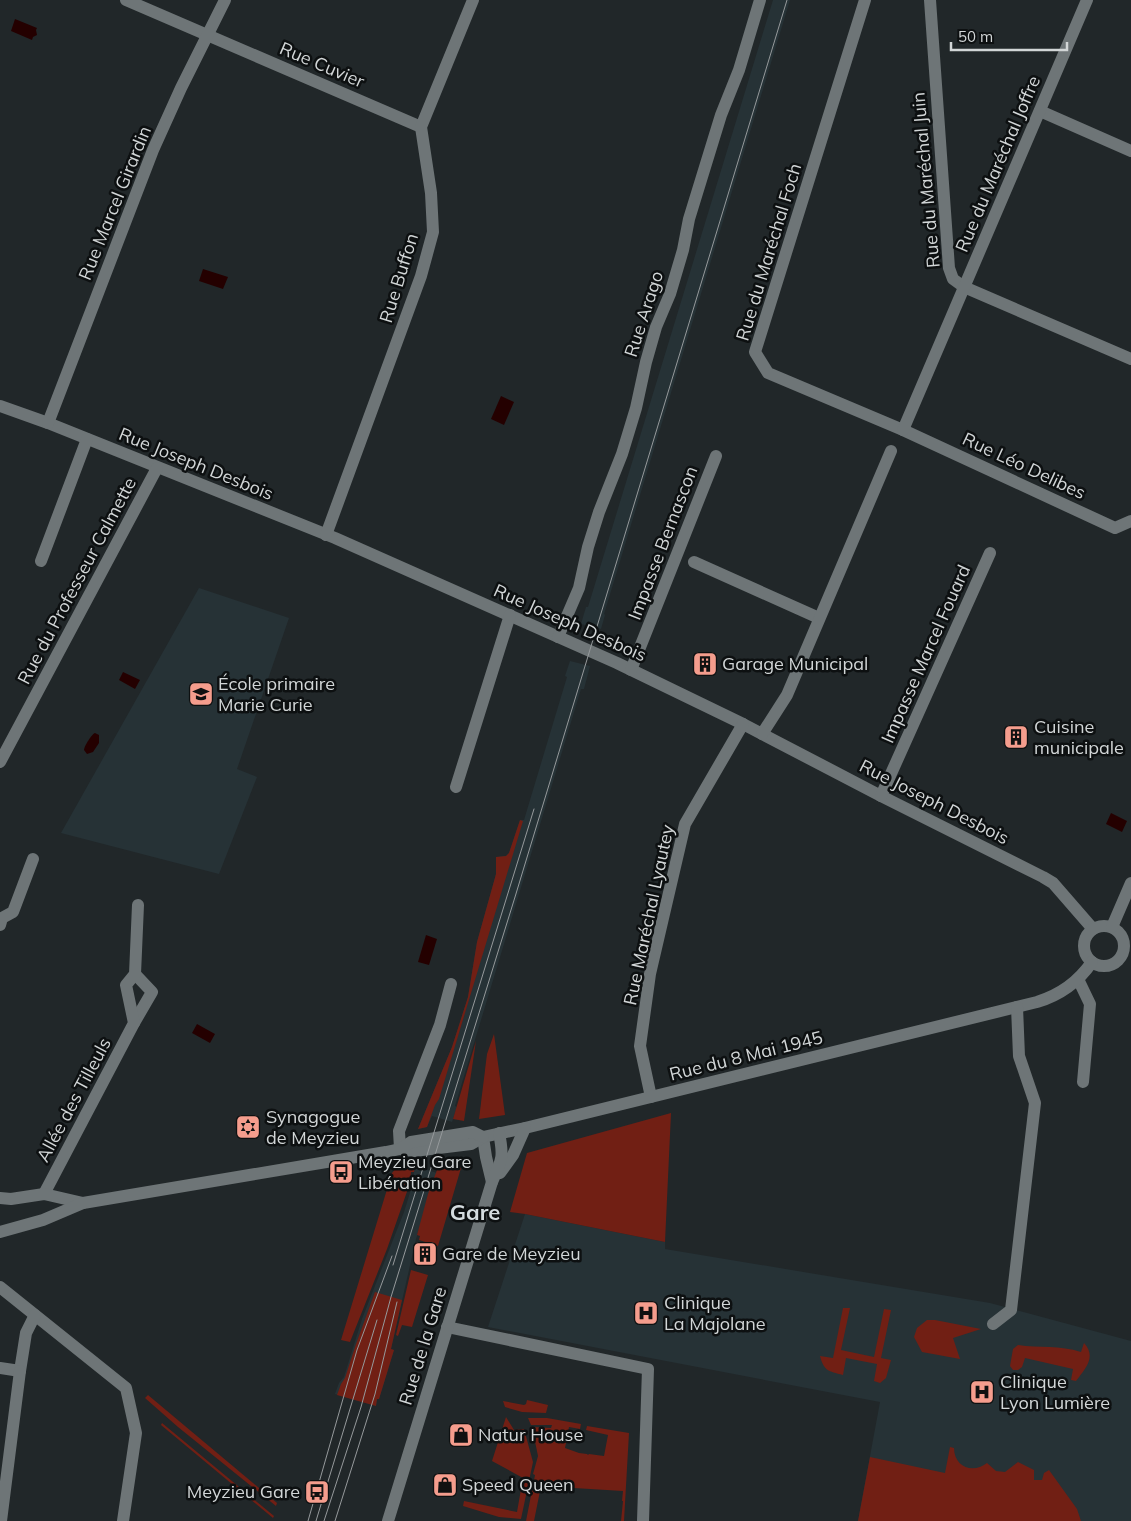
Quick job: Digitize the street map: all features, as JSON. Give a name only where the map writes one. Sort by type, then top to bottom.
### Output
[{"type":"street","name":"Rue Cuvier","points":[[126,0],[421,126]]},
{"type":"street","name":"Rue Marcel Girardin","points":[[48,423],[154,150],[181,88],[225,0]]},
{"type":"street","points":[[421,126],[473,0]]},
{"type":"street","name":"Rue Arago","points":[[558,637],[579,588],[588,547],[599,512],[622,454],[636,408],[656,327],[670,294],[684,250],[689,219],[720,115],[739,70],[760,0]]},
{"type":"street","name":"Rue du Maréchal Foch","points":[[865,0],[755,352],[768,373],[903,430]]},
{"type":"street","name":"Rue du Maréchal Juin","points":[[930,0],[949,268],[953,279],[964,287]]},
{"type":"street","name":"Rue du Maréchal Joffre","points":[[964,287],[1087,0]]},
{"type":"street","points":[[1040,110],[1131,151]]},
{"type":"street","name":"Rue Buffon","points":[[326,535],[421,276],[432,232],[431,193],[421,126]]},
{"type":"street","points":[[903,430],[964,287],[1131,359]]},
{"type":"street","name":"Rue Joseph Desbois","points":[[1,410],[48,423],[326,535],[631,670],[743,724],[881,796],[1044,877],[1053,883],[1093,929]]},
{"type":"street","name":"Rue Léo Delibes","points":[[903,430],[1116,528],[1131,522]]},
{"type":"street","points":[[41,561],[87,439]]},
{"type":"street","points":[[762,734],[786,695],[891,451]]},
{"type":"street","name":"Impasse Bernascon","points":[[631,670],[716,456]]},
{"type":"street","name":"Rue du Professeur Calmette","points":[[0,762],[157,468]]},
{"type":"street","name":"Impasse Marcel Fouard","points":[[881,796],[990,554]]},
{"type":"street","points":[[694,562],[819,618]]},
{"type":"street","points":[[456,787],[510,615]]},
{"type":"street","name":"Rue Maréchal Lyautey","points":[[651,1097],[640,1046],[650,974],[685,824],[743,724]]},
{"type":"street","points":[[0,925],[2,918],[13,912],[33,859]]},
{"type":"street","points":[[1112,927],[1131,883]]},
{"type":"street","points":[[134,1023],[126,985],[135,974],[138,906]]},
{"type":"street","points":[[1106,926],[1112,927],[1124,942],[1126,957],[1105,966],[1092,962],[1084,945],[1085,939],[1093,929],[1106,926]]},
{"type":"street","name":"Rue du 8 Mai 1945","points":[[83,1203],[400,1149],[414,1151],[471,1144],[483,1137],[1037,1002],[1054,995],[1078,979],[1092,962]]},
{"type":"street","name":"Allée des Tilleuls","points":[[44,1194],[152,992],[135,974]]},
{"type":"street","points":[[1078,979],[1090,1004],[1083,1082]]},
{"type":"street","points":[[400,1149],[399,1131],[440,1025],[451,984]]},
{"type":"street","points":[[994,1324],[1011,1310],[1035,1103],[1019,1056],[1016,1008]]},
{"type":"street","name":"Rue de la Gare","points":[[492,1182],[512,1155],[525,1128]]},
{"type":"street","name":"Rue de la Gare","points":[[388,1521],[492,1182],[500,1164],[503,1152],[499,1133]]},
{"type":"street","points":[[483,1137],[492,1182]]},
{"type":"street","points":[[0,1198],[11,1199],[44,1194],[83,1203]]},
{"type":"street","points":[[0,1232],[43,1220],[83,1203]]},
{"type":"street","points":[[0,1287],[126,1388],[136,1433],[123,1521]]},
{"type":"street","points":[[1,1521],[26,1333],[34,1315]]},
{"type":"street","points":[[447,1327],[648,1369],[643,1521]]},
{"type":"street","points":[[0,1368],[20,1371]]},
{"type":"shaded area","points":[[773,0],[790,0],[601,629],[581,624],[586,607],[588,607]]},
{"type":"shaded area","points":[[15,19],[37,28],[37,35],[32,40],[11,31]]},
{"type":"shaded area","points":[[203,269],[228,277],[223,289],[199,281]]},
{"type":"shaded area","points":[[501,396],[514,402],[504,425],[491,419]]},
{"type":"shaded area","name":"École primaire Marie Curie","points":[[199,588],[289,618],[237,769],[257,777],[219,874],[61,833]]},
{"type":"shaded area","points":[[570,661],[590,666],[584,689],[581,689],[455,1106],[457,1107],[452,1122],[432,1116],[427,1127],[418,1129],[452,1047],[468,997],[477,942],[496,874],[496,857],[506,856],[509,853],[520,820],[524,820],[567,677],[565,676]]},
{"type":"shaded area","points":[[123,672],[140,680],[135,689],[119,680]]},
{"type":"shaded area","points":[[95,733],[99,735],[99,743],[93,752],[87,754],[84,748]]},
{"type":"shaded area","points":[[1111,813],[1127,821],[1122,832],[1106,824]]},
{"type":"shaded area","points":[[520,820],[523,821],[439,1099],[427,1127],[418,1129],[452,1047],[468,997],[477,942],[496,874],[496,857],[506,856],[509,853]]},
{"type":"shaded area","points":[[426,935],[437,939],[429,965],[418,962]]},
{"type":"shaded area","points":[[197,1024],[215,1034],[210,1043],[192,1033]]},
{"type":"shaded area","points":[[494,1034],[505,1115],[479,1119],[487,1054]]},
{"type":"shaded area","points":[[476,1041],[464,1121],[453,1119]]},
{"type":"shaded area","points":[[671,1113],[665,1242],[510,1212],[527,1153]]},
{"type":"shaded area","points":[[440,1162],[461,1168],[438,1246],[419,1240],[420,1236],[417,1235],[428,1194]]},
{"type":"shaded area","points":[[415,1166],[437,1173],[416,1239],[391,1349],[394,1350],[376,1406],[335,1394],[339,1383],[344,1377],[362,1319],[404,1212],[413,1183]]},
{"type":"shaded area","points":[[415,1166],[414,1172],[411,1172],[410,1183],[387,1249],[350,1342],[341,1340],[392,1173],[397,1167]]},
{"type":"shaded area","name":"Clinique Lyon Lumière","points":[[525,1214],[665,1242],[665,1249],[990,1303],[1131,1341],[1131,1521],[858,1521],[880,1402],[488,1327]]},
{"type":"shaded area","points":[[411,1270],[428,1275],[412,1327],[402,1325],[398,1336],[396,1335]]},
{"type":"shaded area","points":[[375,1292],[402,1300],[391,1349],[394,1350],[376,1406],[337,1395],[345,1378]]},
{"type":"shaded area","points":[[843,1308],[850,1308],[841,1350],[874,1357],[884,1309],[891,1310],[881,1358],[891,1360],[886,1378],[880,1383],[874,1381],[877,1364],[846,1358],[843,1375],[830,1371],[823,1365],[820,1356],[833,1358]]},
{"type":"shaded area","points":[[927,1320],[981,1329],[953,1338],[960,1359],[922,1352],[914,1337],[917,1328]]},
{"type":"shaded area","points":[[1084,1343],[1090,1353],[1090,1358],[1076,1381],[1071,1380],[1073,1369],[1025,1358],[1022,1367],[1018,1370],[1013,1370],[1010,1366],[1013,1349],[1018,1345],[1065,1348],[1081,1352]]},
{"type":"shaded area","points":[[148,1395],[277,1503],[276,1506],[178,1427],[145,1398]]},
{"type":"shaded area","points":[[527,1400],[548,1405],[546,1413],[522,1412],[505,1407],[503,1401],[524,1405]]},
{"type":"shaded area","points":[[506,1417],[514,1430],[524,1429],[533,1462],[521,1519],[499,1517],[463,1506],[464,1501],[517,1512],[523,1478],[492,1461]]},
{"type":"shaded area","points":[[528,1418],[547,1418],[581,1424],[580,1429],[569,1427],[565,1448],[588,1455],[604,1456],[608,1435],[586,1430],[587,1426],[629,1433],[624,1521],[621,1521],[623,1491],[541,1486],[534,1521],[526,1521],[535,1475],[533,1474],[538,1456],[532,1427],[551,1428],[552,1425],[531,1425]]},
{"type":"shaded area","points":[[162,1423],[274,1516],[273,1518],[161,1425]]},
{"type":"shaded area","points":[[950,1447],[954,1448],[957,1460],[965,1467],[976,1468],[987,1463],[996,1471],[1005,1472],[1018,1462],[1034,1470],[1034,1480],[1042,1480],[1044,1473],[1049,1470],[1077,1509],[1081,1521],[858,1521],[870,1457],[945,1473]]},
{"type":"tram line","points":[[324,1521],[361,1407],[391,1297],[515,897],[787,0]]},
{"type":"tram line","points":[[393,1265],[534,809]]},
{"type":"tram line","points":[[308,1521],[357,1350],[392,1256]]},
{"type":"tram line","points":[[335,1521],[375,1394],[397,1302]]},
{"type":"tram line","points":[[316,1521],[377,1320]]},
{"type":"place","name":"Garage Municipal","points":[[705,664]]},
{"type":"place","name":"École primaire Marie Curie","points":[[201,694]]},
{"type":"place","name":"Cuisine municipale","points":[[1016,737]]},
{"type":"place","name":"Synagogue de Meyzieu","points":[[248,1127]]},
{"type":"place","name":"Meyzieu Gare Libération","points":[[341,1172]]},
{"type":"place","name":"Gare de Meyzieu","points":[[425,1254]]},
{"type":"place","name":"Clinique La Majolane","points":[[646,1313]]},
{"type":"place","name":"Clinique Lyon Lumière","points":[[982,1392]]},
{"type":"place","name":"Natur House","points":[[461,1435]]},
{"type":"place","name":"Speed Queen","points":[[445,1485]]},
{"type":"place","name":"Meyzieu Gare","points":[[317,1492]]},
{"type":"district","name":"Gare","points":[[475,1212]]}]
